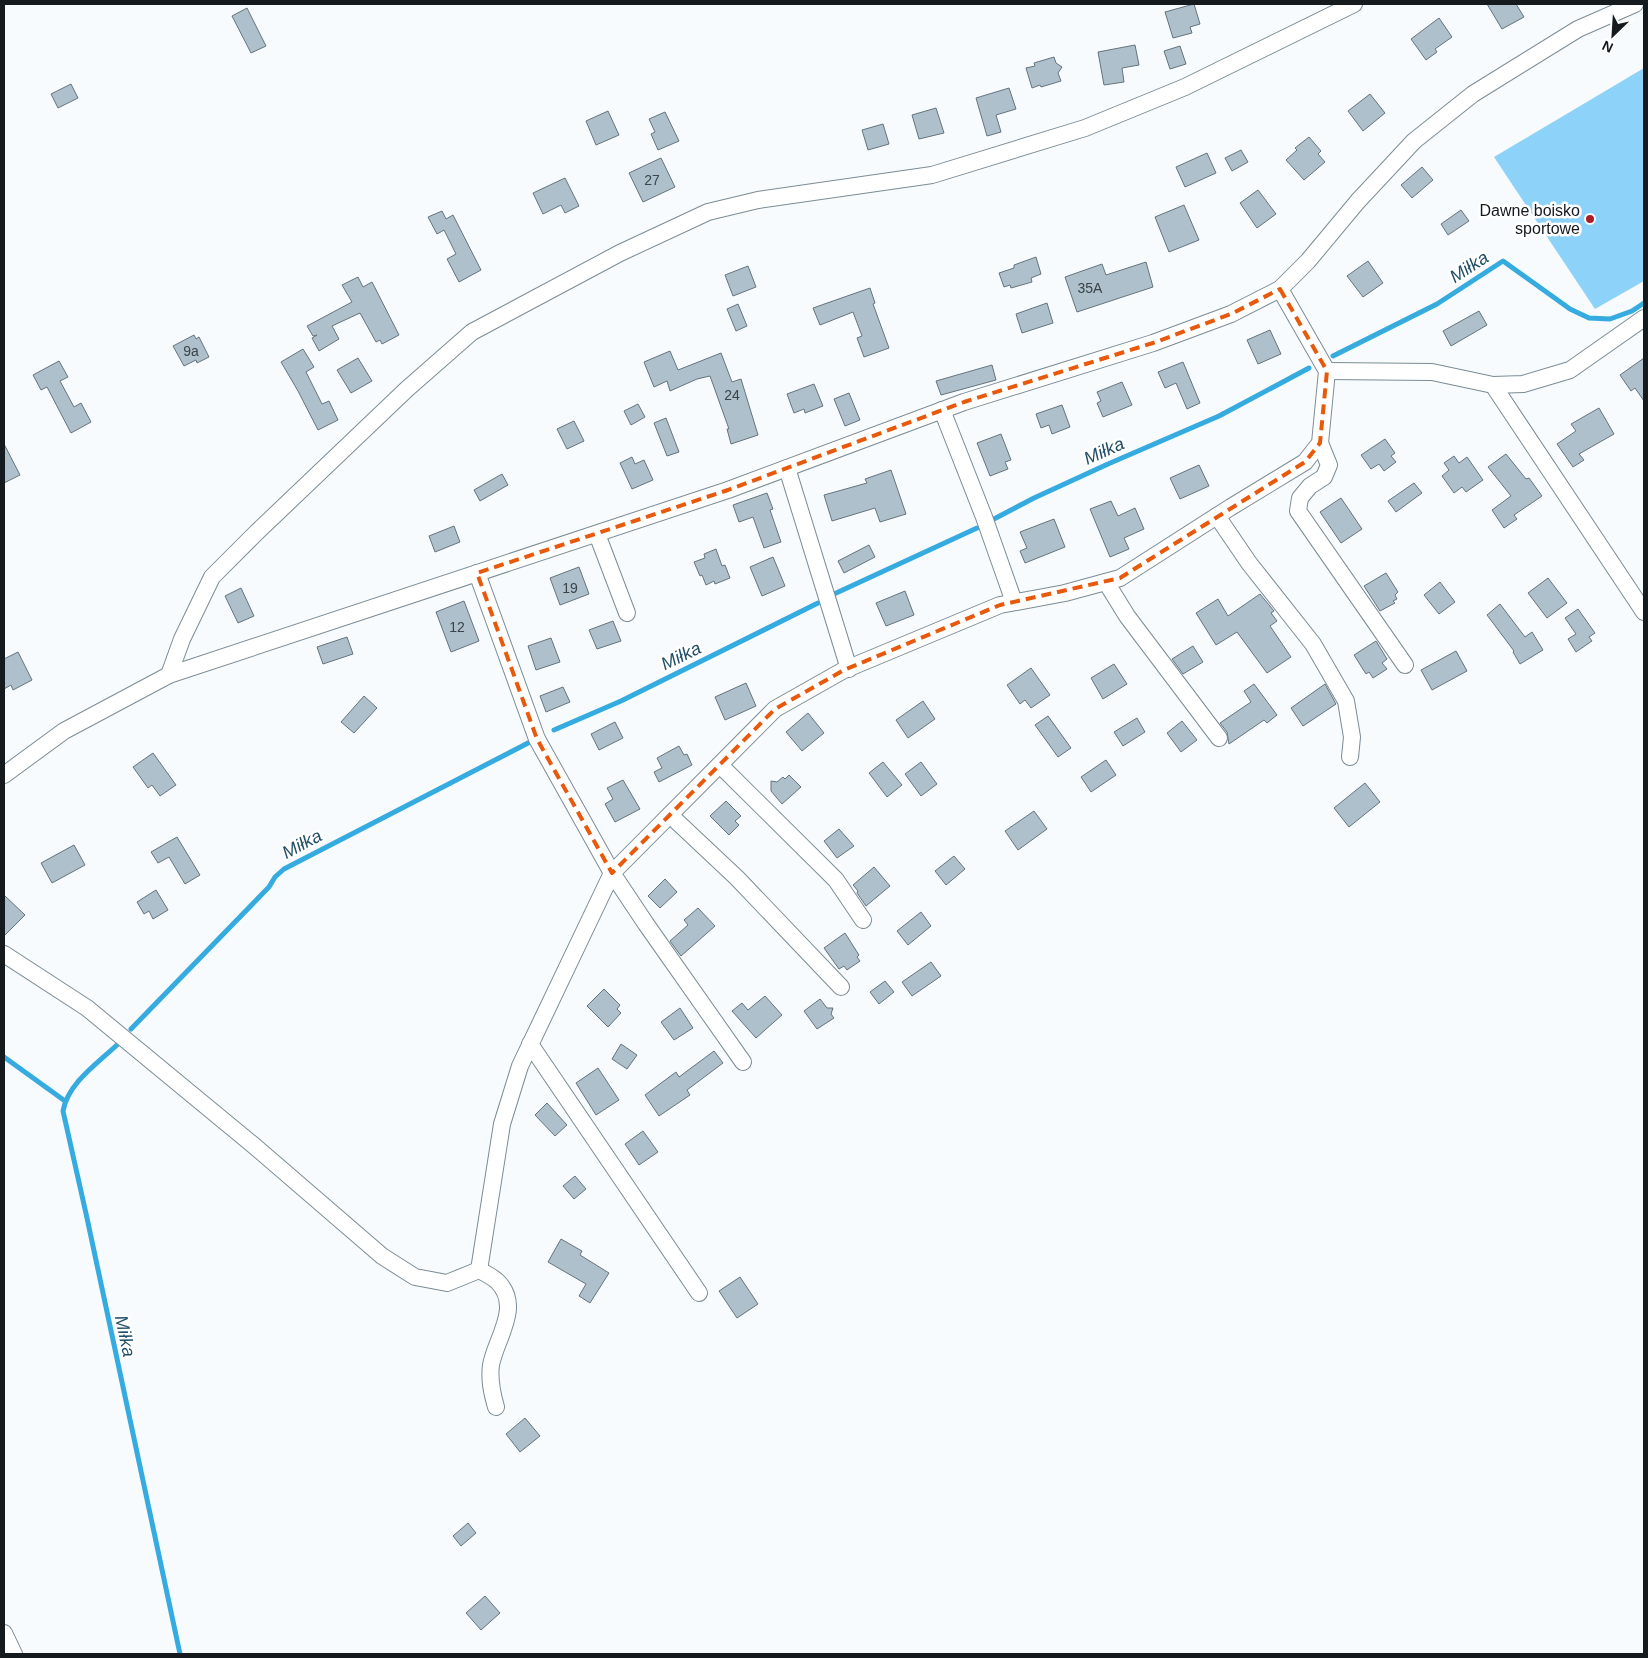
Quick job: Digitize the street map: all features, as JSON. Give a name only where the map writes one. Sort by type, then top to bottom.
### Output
[{"type":"street","points":[[168,675],[182,639],[212,577],[256,532],[407,389],[472,332],[620,253],[708,212],[758,200],[932,175],[1085,128],[1185,87],[1354,4]]},
{"type":"street","points":[[4,775],[64,731],[168,675],[728,490],[942,410],[1154,343],[1231,314],[1280,289],[1308,261],[1358,201],[1414,141],[1473,94],[1578,28],[1635,4]]},
{"type":"street","points":[[1280,289],[1327,372],[1320,443],[1329,465],[1324,477],[1310,486],[1300,498],[1298,512],[1405,665]]},
{"type":"street","points":[[1327,372],[1432,372],[1494,385],[1523,384],[1570,370],[1644,318]]},
{"type":"street","points":[[1494,385],[1644,612]]},
{"type":"street","points":[[942,410],[984,516],[1014,602]]},
{"type":"street","points":[[479,1270],[502,1124],[520,1066],[612,873],[775,709],[849,669],[1000,604],[1065,593],[1120,578],[1305,462],[1320,443]]},
{"type":"street","points":[[787,468],[849,669]]},
{"type":"street","points":[[1217,516],[1249,563],[1313,644],[1346,701],[1352,737],[1350,756]]},
{"type":"street","points":[[596,534],[626,613]]},
{"type":"street","points":[[477,573],[537,739],[612,873],[743,1062]]},
{"type":"street","points":[[1106,582],[1127,616],[1219,738]]},
{"type":"street","points":[[720,765],[836,880],[863,920]]},
{"type":"street","points":[[670,815],[737,878],[841,987]]},
{"type":"street","points":[[4,954],[86,1008],[252,1144],[382,1256],[415,1277],[447,1283],[479,1270]]},
{"type":"street","points":[[530,1044],[699,1293]]},
{"type":"street","points":[[479,1270],[498,1281],[508,1295],[508,1317],[491,1365],[490,1387],[496,1407]]},
{"type":"street","points":[[4,1633],[14,1654]]},
{"type":"highlighted area","points":[[1280,289],[1327,371],[1320,443],[1305,462],[1120,578],[1000,605],[844,670],[775,709],[612,873],[537,739],[477,573],[728,490],[964,402],[1153,343],[1231,314]]},
{"type":"shaded area","name":"Dawne boisko sportowe","points":[[1644,68],[1644,281],[1595,309],[1494,157]]},
{"type":"building","points":[[1194,4],[1200,24],[1190,27],[1192,33],[1173,38],[1165,12]]},
{"type":"building","points":[[1487,4],[1516,4],[1524,17],[1502,29]]},
{"type":"building","points":[[247,8],[266,46],[251,53],[232,16]]},
{"type":"building","points":[[1439,18],[1452,37],[1435,49],[1437,52],[1426,60],[1411,39]]},
{"type":"building","points":[[1135,45],[1139,65],[1122,68],[1124,82],[1104,85],[1098,52]]},
{"type":"building","points":[[1180,46],[1186,64],[1170,69],[1164,51]]},
{"type":"building","points":[[1054,57],[1056,63],[1062,67],[1058,73],[1061,81],[1032,88],[1026,68],[1035,66],[1034,63]]},
{"type":"building","points":[[71,84],[78,98],[58,108],[51,94]]},
{"type":"building","points":[[1009,88],[1016,109],[996,115],[1001,132],[987,136],[976,98]]},
{"type":"building","points":[[1370,94],[1385,113],[1363,131],[1348,111]]},
{"type":"building","points":[[936,108],[944,133],[919,139],[912,115]]},
{"type":"building","points":[[608,111],[619,135],[596,145],[586,121]]},
{"type":"building","points":[[665,112],[679,141],[658,150],[651,134],[655,132],[649,119]]},
{"type":"building","points":[[883,124],[889,144],[868,150],[862,130]]},
{"type":"building","points":[[1309,137],[1321,151],[1318,154],[1325,162],[1304,180],[1286,160],[1297,150],[1295,148]]},
{"type":"building","points":[[1241,150],[1248,162],[1232,171],[1225,158]]},
{"type":"building","points":[[1207,153],[1216,173],[1185,187],[1176,167]]},
{"type":"building","points":[[661,158],[675,187],[643,202],[629,173]]},
{"type":"building","points":[[1422,167],[1433,180],[1412,198],[1401,185]]},
{"type":"building","points":[[565,178],[579,206],[565,213],[561,205],[543,214],[533,193]]},
{"type":"building","points":[[1258,190],[1276,214],[1257,228],[1240,203]]},
{"type":"building","points":[[1184,205],[1199,240],[1169,252],[1155,217]]},
{"type":"building","points":[[1461,210],[1469,221],[1448,235],[1441,224]]},
{"type":"building","points":[[442,211],[446,219],[453,215],[481,270],[459,282],[447,259],[456,254],[444,230],[437,234],[428,217]]},
{"type":"building","points":[[1036,257],[1041,274],[1031,278],[1032,282],[1011,288],[1010,285],[1004,287],[999,273]]},
{"type":"building","points":[[1368,261],[1383,283],[1363,297],[1347,276]]},
{"type":"building","points":[[1146,262],[1153,287],[1077,312],[1065,277],[1102,264],[1106,275]]},
{"type":"building","points":[[748,266],[756,287],[733,296],[725,275]]},
{"type":"building","points":[[358,277],[363,287],[372,282],[399,335],[382,344],[380,340],[376,342],[360,313],[332,326],[339,339],[319,351],[312,338],[317,335],[313,336],[307,326],[352,302],[342,285]]},
{"type":"building","points":[[870,288],[875,303],[873,304],[889,348],[864,357],[857,338],[862,336],[853,312],[820,325],[813,308]]},
{"type":"building","points":[[1047,303],[1053,323],[1022,333],[1016,314]]},
{"type":"building","points":[[738,304],[747,326],[736,331],[727,309]]},
{"type":"building","points":[[1479,311],[1487,325],[1451,346],[1443,331]]},
{"type":"building","points":[[1270,330],[1281,354],[1258,364],[1247,340]]},
{"type":"building","points":[[194,335],[196,339],[199,337],[209,357],[197,363],[196,360],[184,366],[173,346]]},
{"type":"building","points":[[303,349],[314,367],[306,372],[322,404],[329,401],[338,420],[318,430],[281,362]]},
{"type":"building","points":[[670,351],[678,370],[721,353],[732,382],[741,379],[758,435],[731,444],[727,429],[729,429],[710,376],[697,379],[670,391],[667,381],[654,387],[644,362]]},
{"type":"building","points":[[358,358],[372,381],[351,393],[337,370]]},
{"type":"building","points":[[1644,358],[1644,401],[1635,388],[1631,391],[1620,375]]},
{"type":"building","points":[[59,361],[68,377],[60,381],[74,407],[81,403],[91,422],[71,433],[47,387],[41,390],[33,375]]},
{"type":"building","points":[[1183,362],[1200,403],[1187,409],[1176,383],[1165,388],[1158,372]]},
{"type":"building","points":[[992,365],[996,380],[941,395],[936,381]]},
{"type":"building","points":[[1122,382],[1132,405],[1103,417],[1097,403],[1101,401],[1097,392]]},
{"type":"building","points":[[814,384],[823,406],[805,413],[804,409],[794,413],[787,394]]},
{"type":"building","points":[[849,393],[860,420],[845,426],[834,399]]},
{"type":"building","points":[[638,404],[645,417],[631,425],[624,411]]},
{"type":"building","points":[[1062,405],[1070,427],[1052,434],[1049,425],[1041,428],[1036,414]]},
{"type":"building","points":[[1599,408],[1614,434],[1579,454],[1584,460],[1573,467],[1557,444],[1576,431],[1571,424]]},
{"type":"building","points":[[666,418],[679,452],[667,456],[654,423]]},
{"type":"building","points":[[574,421],[584,441],[567,449],[557,429]]},
{"type":"building","points":[[1001,434],[1011,460],[1005,462],[1008,469],[990,476],[977,443]]},
{"type":"building","points":[[1385,439],[1395,453],[1391,456],[1396,462],[1384,471],[1379,464],[1371,469],[1361,455]]},
{"type":"building","points":[[4,444],[20,475],[4,483]]},
{"type":"building","points":[[1506,454],[1526,479],[1529,478],[1542,496],[1514,515],[1517,519],[1504,528],[1492,510],[1511,496],[1488,467]]},
{"type":"building","points":[[1454,456],[1459,463],[1467,457],[1483,480],[1466,492],[1462,487],[1454,493],[1442,476],[1449,470],[1444,463]]},
{"type":"building","points":[[632,457],[635,464],[644,460],[653,480],[632,489],[620,463]]},
{"type":"building","points":[[1199,465],[1209,486],[1180,499],[1170,478]]},
{"type":"building","points":[[891,470],[906,514],[880,522],[875,508],[832,521],[824,495],[867,483],[865,479]]},
{"type":"building","points":[[502,474],[508,485],[480,501],[474,490]]},
{"type":"building","points":[[1414,483],[1422,493],[1396,512],[1388,501]]},
{"type":"building","points":[[767,493],[773,509],[770,510],[781,542],[764,548],[753,517],[739,522],[733,505]]},
{"type":"building","points":[[1341,498],[1362,529],[1341,543],[1320,512]]},
{"type":"building","points":[[1111,501],[1118,516],[1135,508],[1144,529],[1124,538],[1129,549],[1110,557],[1090,509]]},
{"type":"building","points":[[1054,519],[1065,547],[1025,563],[1020,551],[1027,548],[1020,532]]},
{"type":"building","points":[[454,526],[460,542],[435,552],[429,536]]},
{"type":"building","points":[[869,545],[875,557],[844,573],[838,561]]},
{"type":"building","points":[[716,549],[722,566],[725,565],[730,578],[715,584],[714,581],[706,585],[694,562],[705,558],[704,554]]},
{"type":"building","points":[[773,557],[785,586],[762,596],[750,567]]},
{"type":"building","points":[[579,567],[589,594],[560,605],[550,578]]},
{"type":"building","points":[[1386,573],[1398,592],[1395,595],[1397,599],[1393,601],[1395,603],[1380,611],[1364,586]]},
{"type":"building","points":[[1548,578],[1567,603],[1547,618],[1528,593]]},
{"type":"building","points":[[1440,582],[1455,602],[1439,614],[1424,595]]},
{"type":"building","points":[[241,588],[254,616],[238,623],[225,596]]},
{"type":"building","points":[[905,591],[914,615],[886,626],[876,603]]},
{"type":"building","points":[[1260,594],[1274,611],[1271,613],[1277,621],[1270,626],[1291,657],[1267,673],[1237,632],[1216,645],[1196,613],[1218,599],[1228,616]]},
{"type":"building","points":[[464,601],[479,641],[451,652],[436,612]]},
{"type":"building","points":[[1500,604],[1525,637],[1532,632],[1543,650],[1520,664],[1514,651],[1487,615]]},
{"type":"building","points":[[1578,609],[1595,633],[1589,637],[1592,641],[1576,652],[1568,639],[1576,634],[1565,618]]},
{"type":"building","points":[[613,621],[621,641],[597,649],[589,630]]},
{"type":"building","points":[[347,637],[353,654],[323,664],[317,647]]},
{"type":"building","points":[[551,638],[560,662],[536,670],[528,646]]},
{"type":"building","points":[[1376,641],[1387,659],[1382,663],[1387,669],[1373,678],[1369,672],[1366,674],[1354,655]]},
{"type":"building","points":[[1193,646],[1203,662],[1183,674],[1172,659]]},
{"type":"building","points":[[1456,651],[1467,671],[1432,690],[1421,670]]},
{"type":"building","points":[[18,652],[32,680],[13,690],[11,685],[4,689],[4,659]]},
{"type":"building","points":[[1114,664],[1127,684],[1103,699],[1091,678]]},
{"type":"building","points":[[1031,668],[1050,695],[1031,708],[1025,700],[1020,704],[1007,685]]},
{"type":"building","points":[[746,683],[756,706],[725,720],[715,697]]},
{"type":"building","points":[[1254,684],[1277,715],[1267,723],[1264,720],[1229,744],[1227,732],[1220,723],[1251,702],[1244,691]]},
{"type":"building","points":[[1325,684],[1336,704],[1303,726],[1291,708]]},
{"type":"building","points":[[563,687],[570,702],[546,712],[540,696]]},
{"type":"building","points":[[364,696],[377,708],[354,733],[341,722]]},
{"type":"building","points":[[923,701],[935,719],[908,738],[896,720]]},
{"type":"building","points":[[808,713],[824,733],[802,751],[786,732]]},
{"type":"building","points":[[1048,716],[1071,748],[1058,757],[1035,725]]},
{"type":"building","points":[[1137,718],[1145,732],[1123,746],[1114,732]]},
{"type":"building","points":[[1182,721],[1197,740],[1181,752],[1167,733]]},
{"type":"building","points":[[615,722],[623,738],[599,750],[591,734]]},
{"type":"building","points":[[679,746],[684,755],[687,754],[692,765],[659,782],[654,772],[662,768],[657,758]]},
{"type":"building","points":[[153,753],[176,785],[160,796],[152,785],[148,788],[133,767]]},
{"type":"building","points":[[1106,760],[1116,775],[1091,792],[1081,777]]},
{"type":"building","points":[[883,762],[902,785],[887,797],[869,773]]},
{"type":"building","points":[[921,762],[937,784],[921,796],[905,774]]},
{"type":"building","points":[[789,775],[801,787],[782,804],[771,791],[771,781],[777,782]]},
{"type":"building","points":[[623,780],[640,809],[615,822],[605,804],[613,799],[607,788]]},
{"type":"building","points":[[1365,783],[1380,802],[1349,827],[1334,808]]},
{"type":"building","points":[[726,801],[741,816],[735,821],[739,825],[729,835],[710,816]]},
{"type":"building","points":[[1034,811],[1047,829],[1018,850],[1005,831]]},
{"type":"building","points":[[839,829],[854,846],[837,858],[824,841]]},
{"type":"building","points":[[177,837],[200,875],[185,884],[169,857],[158,863],[151,852]]},
{"type":"building","points":[[74,845],[85,865],[52,883],[41,863]]},
{"type":"building","points":[[954,856],[965,869],[946,885],[935,871]]},
{"type":"building","points":[[874,867],[890,886],[866,906],[853,885]]},
{"type":"building","points":[[665,879],[677,892],[660,908],[648,896]]},
{"type":"building","points":[[156,890],[168,910],[153,919],[149,911],[144,914],[137,902]]},
{"type":"building","points":[[4,895],[25,915],[4,936]]},
{"type":"building","points":[[698,908],[715,926],[681,956],[670,941],[688,925],[684,920]]},
{"type":"building","points":[[921,912],[931,926],[908,945],[897,931]]},
{"type":"building","points":[[845,933],[859,955],[857,957],[860,961],[847,970],[844,966],[839,969],[824,948]]},
{"type":"building","points":[[931,962],[941,976],[912,996],[902,982]]},
{"type":"building","points":[[885,981],[894,992],[879,1004],[870,992]]},
{"type":"building","points":[[604,989],[620,1005],[617,1009],[621,1013],[608,1027],[587,1006]]},
{"type":"building","points":[[765,996],[782,1015],[756,1038],[732,1011],[742,1003],[748,1010]]},
{"type":"building","points":[[820,999],[827,1008],[833,1008],[831,1014],[834,1018],[817,1029],[804,1011]]},
{"type":"building","points":[[680,1008],[693,1028],[674,1040],[661,1022]]},
{"type":"building","points":[[621,1044],[637,1055],[627,1069],[612,1059]]},
{"type":"building","points":[[714,1051],[723,1063],[687,1090],[690,1095],[659,1116],[645,1095],[676,1072],[679,1077]]},
{"type":"building","points":[[598,1068],[619,1100],[596,1115],[576,1083]]},
{"type":"building","points":[[547,1103],[567,1125],[555,1136],[535,1115]]},
{"type":"building","points":[[643,1131],[658,1152],[639,1165],[625,1144]]},
{"type":"building","points":[[575,1176],[586,1189],[574,1199],[563,1186]]},
{"type":"building","points":[[561,1239],[582,1251],[580,1255],[609,1273],[590,1303],[579,1296],[586,1284],[548,1262]]},
{"type":"building","points":[[740,1277],[758,1304],[737,1318],[719,1291]]},
{"type":"building","points":[[525,1418],[540,1436],[520,1452],[506,1434]]},
{"type":"building","points":[[468,1523],[476,1533],[461,1546],[453,1536]]},
{"type":"building","points":[[485,1596],[500,1613],[481,1630],[466,1613]]},
{"type":"waterway","name":"Miłka","points":[[1333,356],[1437,304],[1503,261],[1570,309],[1589,318],[1610,319],[1632,311],[1644,303]]},
{"type":"waterway","name":"Miłka","points":[[992,520],[1034,498],[1108,464],[1219,416],[1309,368]]},
{"type":"waterway","name":"Miłka","points":[[834,594],[977,528]]},
{"type":"waterway","name":"Miłka","points":[[554,730],[621,701],[818,603]]},
{"type":"waterway","name":"Miłka","points":[[131,1029],[269,887],[275,877],[284,869],[530,742]]},
{"type":"waterway","name":"Miłka","points":[[118,1044],[77,1083],[71,1091],[63,1111],[180,1654]]},
{"type":"waterway","points":[[4,1057],[65,1101]]},
{"type":"place","name":"Dawne boisko sportowe","points":[[1590,219]]}]
